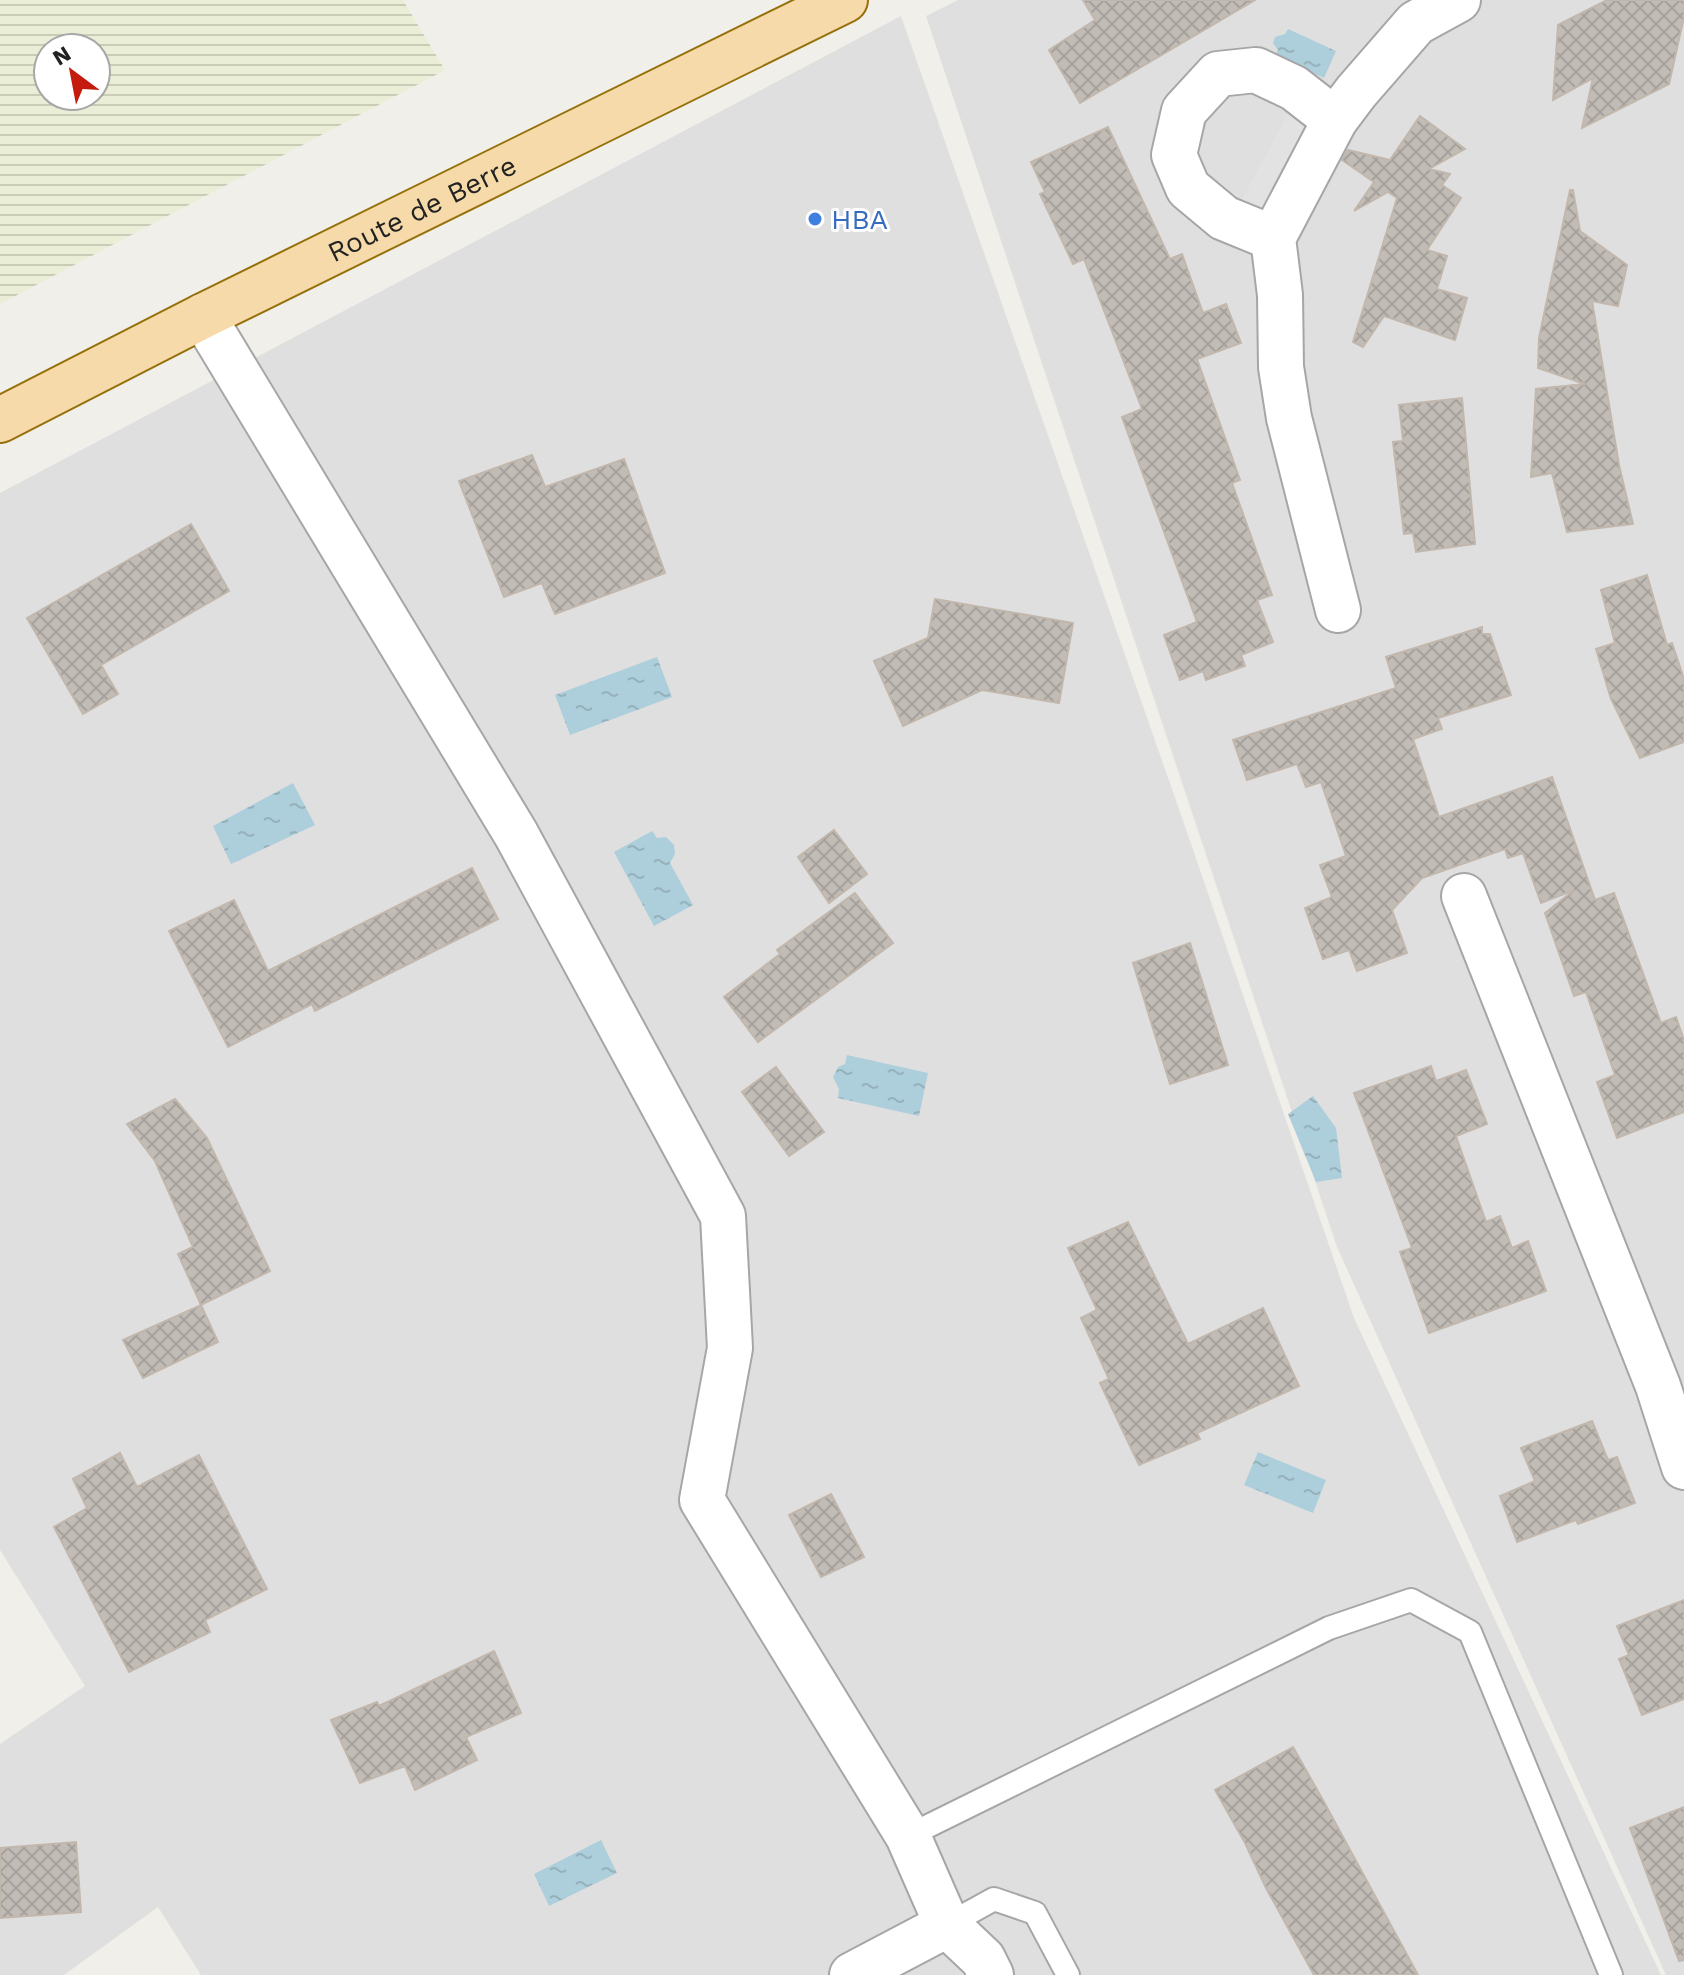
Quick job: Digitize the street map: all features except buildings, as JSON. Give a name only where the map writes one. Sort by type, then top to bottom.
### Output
[{"type":"main road","name":"Route de Berre","points":[[0,420],[203,316],[845,0]]},
{"type":"street","points":[[1338,610],[1289,418],[1281,367],[1280,295],[1273,238],[1335,120],[1416,23],[1458,0]]},
{"type":"street","points":[[1273,238],[1224,218],[1188,188],[1174,155],[1184,111],[1218,74],[1256,70],[1294,88],[1335,120]]},
{"type":"street","points":[[203,316],[516,834],[723,1216],[730,1348],[702,1500],[908,1836],[947,1925],[983,1959],[991,1975]]},
{"type":"street","points":[[1464,896],[1671,1385],[1684,1467]]},
{"type":"street","points":[[852,1975],[947,1925]]},
{"type":"lane","points":[[908,1836],[1329,1628],[1411,1600],[1470,1632],[1611,1975]]},
{"type":"lane","points":[[947,1925],[994,1899],[1035,1913],[1068,1975]]},
{"type":"shaded area","points":[[958,0],[1684,0],[1684,1975],[1666,1975],[1337,1247],[926,16]]},
{"type":"shaded area","points":[[901,16],[1354,1318],[1661,1975],[201,1975],[158,1907],[64,1975],[0,1975],[0,1744],[85,1686],[0,1550],[0,493]]},
{"type":"shaded area","points":[[1291,108],[1332,129],[1279,228],[1238,207]]},
{"type":"green space","points":[[0,0],[403,0],[445,70],[0,304]]},
{"type":"water","points":[[1288,29],[1336,51],[1324,78],[1275,55],[1278,50],[1273,43],[1275,37],[1285,34]]},
{"type":"water","points":[[657,657],[672,697],[570,735],[555,695]]},
{"type":"water","points":[[293,783],[315,825],[231,864],[213,826]]},
{"type":"water","points":[[652,831],[657,838],[666,837],[674,845],[675,854],[670,863],[693,905],[654,926],[614,852]]},
{"type":"water","points":[[847,1055],[928,1073],[919,1116],[838,1098],[839,1089],[833,1077],[838,1067],[845,1064]]},
{"type":"water","points":[[1313,1096],[1336,1128],[1342,1178],[1316,1182],[1288,1114]]},
{"type":"water","points":[[1258,1452],[1326,1480],[1313,1513],[1244,1485]]},
{"type":"water","points":[[601,1840],[617,1873],[549,1906],[534,1874]]},
{"type":"place","name":"HBA","points":[[815,219]]}]
